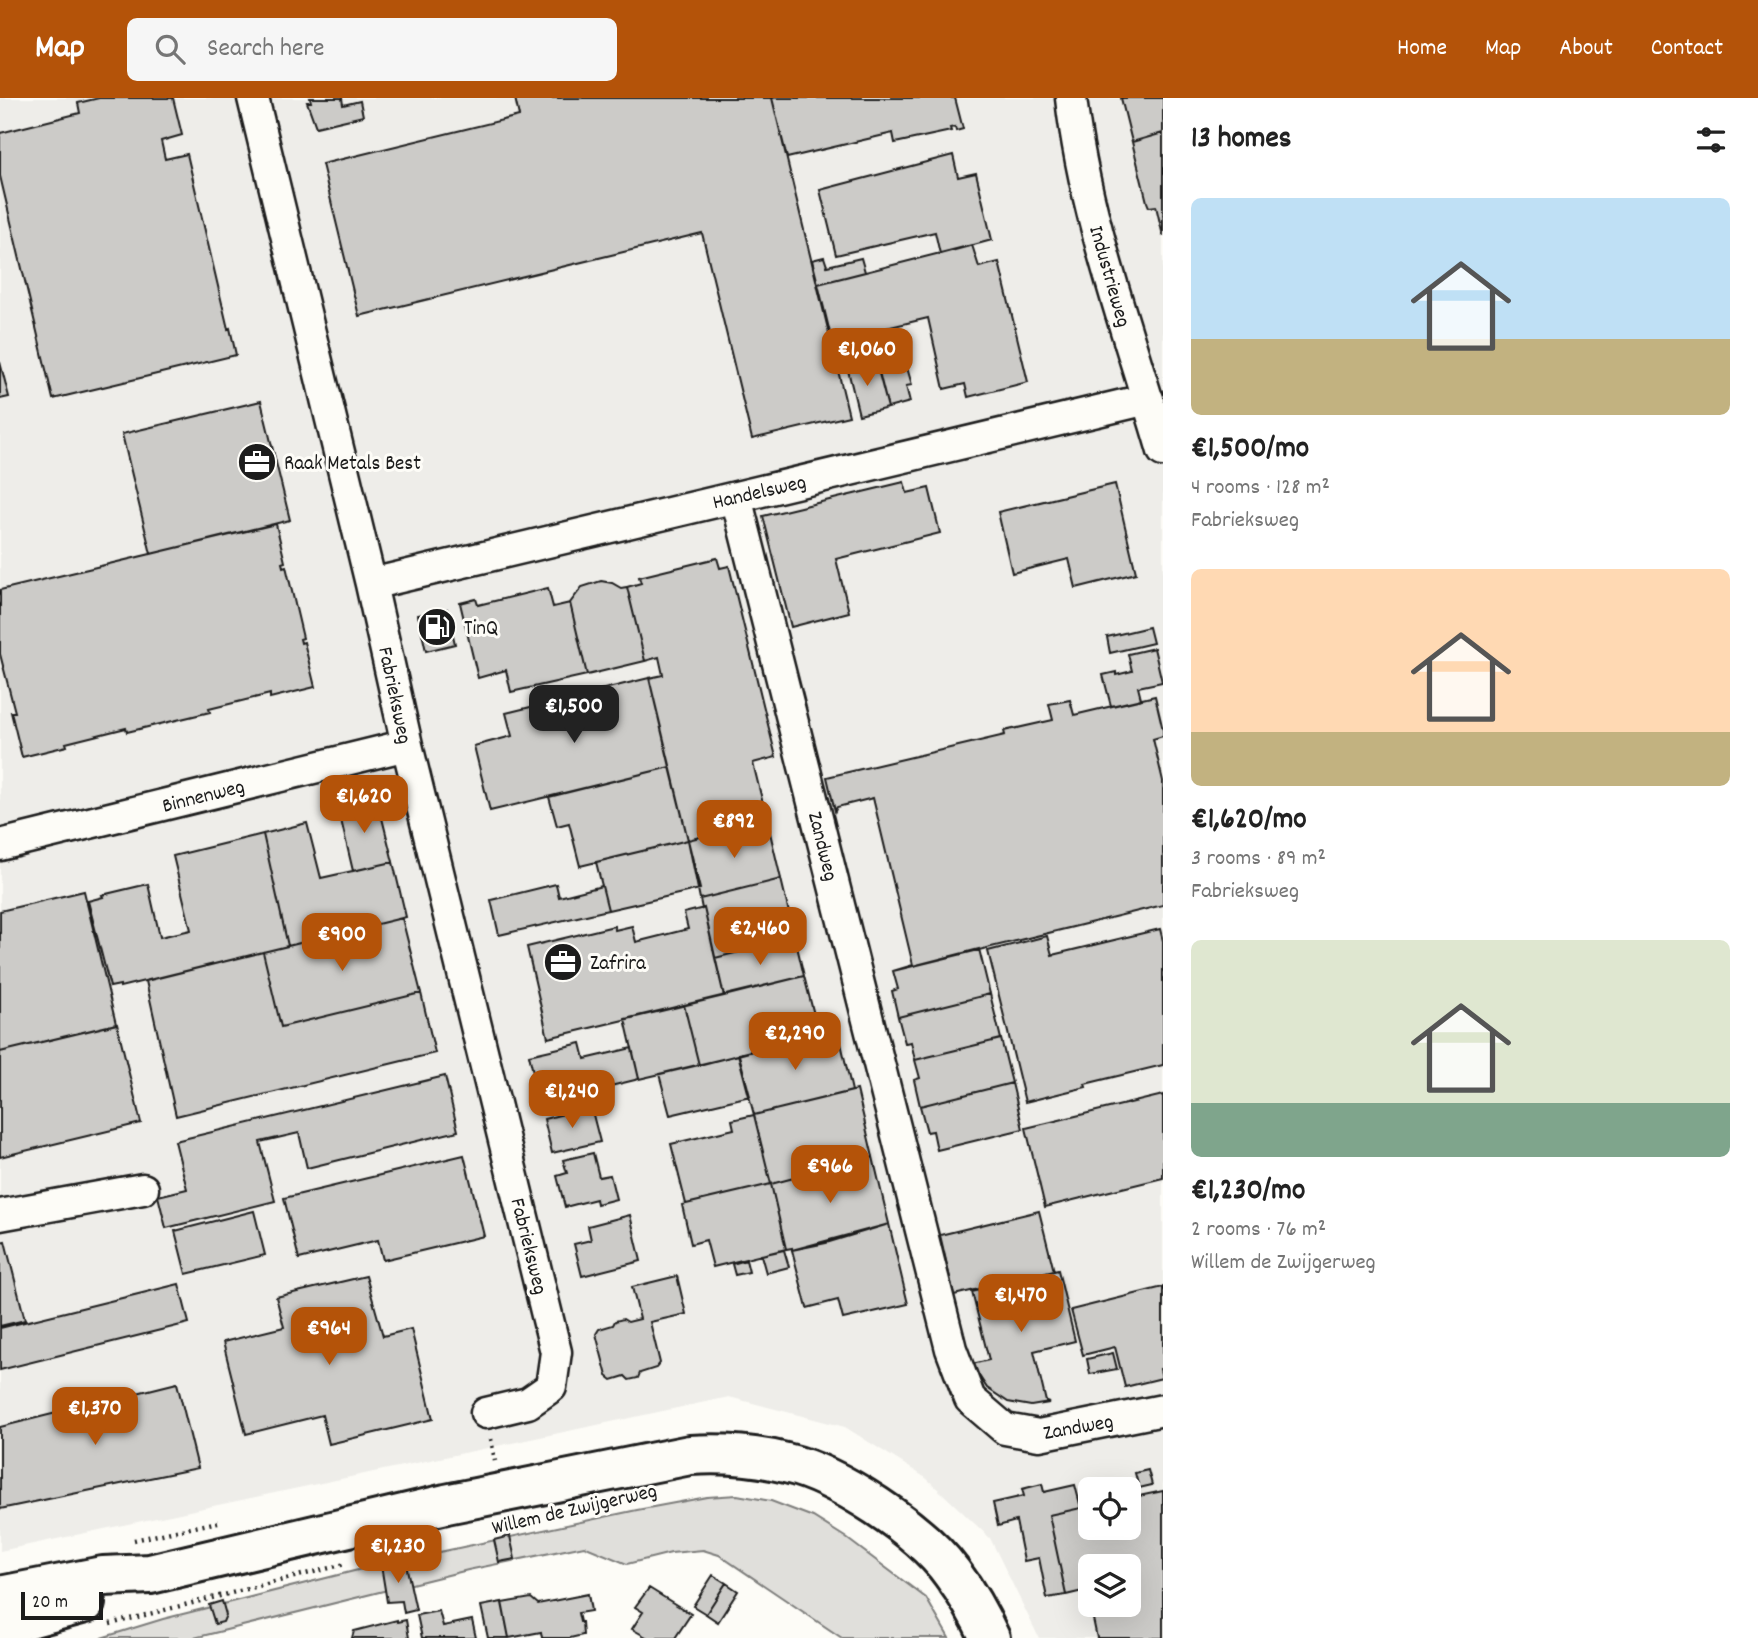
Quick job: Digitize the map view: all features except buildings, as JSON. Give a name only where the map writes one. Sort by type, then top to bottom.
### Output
[{"type":"main road","name":"Willem de Zwijgerweg","points":[[0,1596],[103,1576],[150,1574],[446,1504],[690,1455],[719,1454],[788,1463],[827,1478],[870,1501],[909,1530],[951,1572],[982,1620],[990,1638]]},
{"type":"main road","name":"Willem de Zwijgerweg","points":[[0,1626],[110,1596],[150,1574]]},
{"type":"street","name":"Fabrieksweg","points":[[253,98],[371,584],[407,745],[556,1352],[551,1387],[528,1403],[486,1413]]},
{"type":"street","name":"Industrieweg","points":[[1071,98],[1074,126],[1097,228],[1163,451]]},
{"type":"street","name":"Handelsweg","points":[[371,584],[1148,399]]},
{"type":"street","name":"Zandweg","points":[[736,497],[951,1349],[970,1399],[1005,1429],[1039,1435],[1163,1410]]},
{"type":"street","name":"Binnenweg","points":[[0,845],[407,745]]},
{"type":"street","points":[[0,1215],[143,1189]]},
{"type":"path","points":[[108,1624],[351,1563]]},
{"type":"shaded area","points":[[0,98],[1163,98],[1163,1638],[1039,1638],[990,1538],[926,1478],[845,1427],[729,1397],[0,1551]]},
{"type":"shaded area","points":[[737,1495],[771,1501],[813,1517],[845,1537],[926,1598],[949,1638],[842,1638],[719,1555],[703,1550],[671,1553],[627,1564],[584,1546],[468,1570],[194,1638],[101,1638],[163,1619],[374,1566],[637,1510],[707,1497]]},
{"type":"place","name":"Raak Metals Best","points":[[257,462]]},
{"type":"place","name":"TinQ","points":[[437,627]]},
{"type":"place","name":"Zafrira","points":[[563,962]]}]
